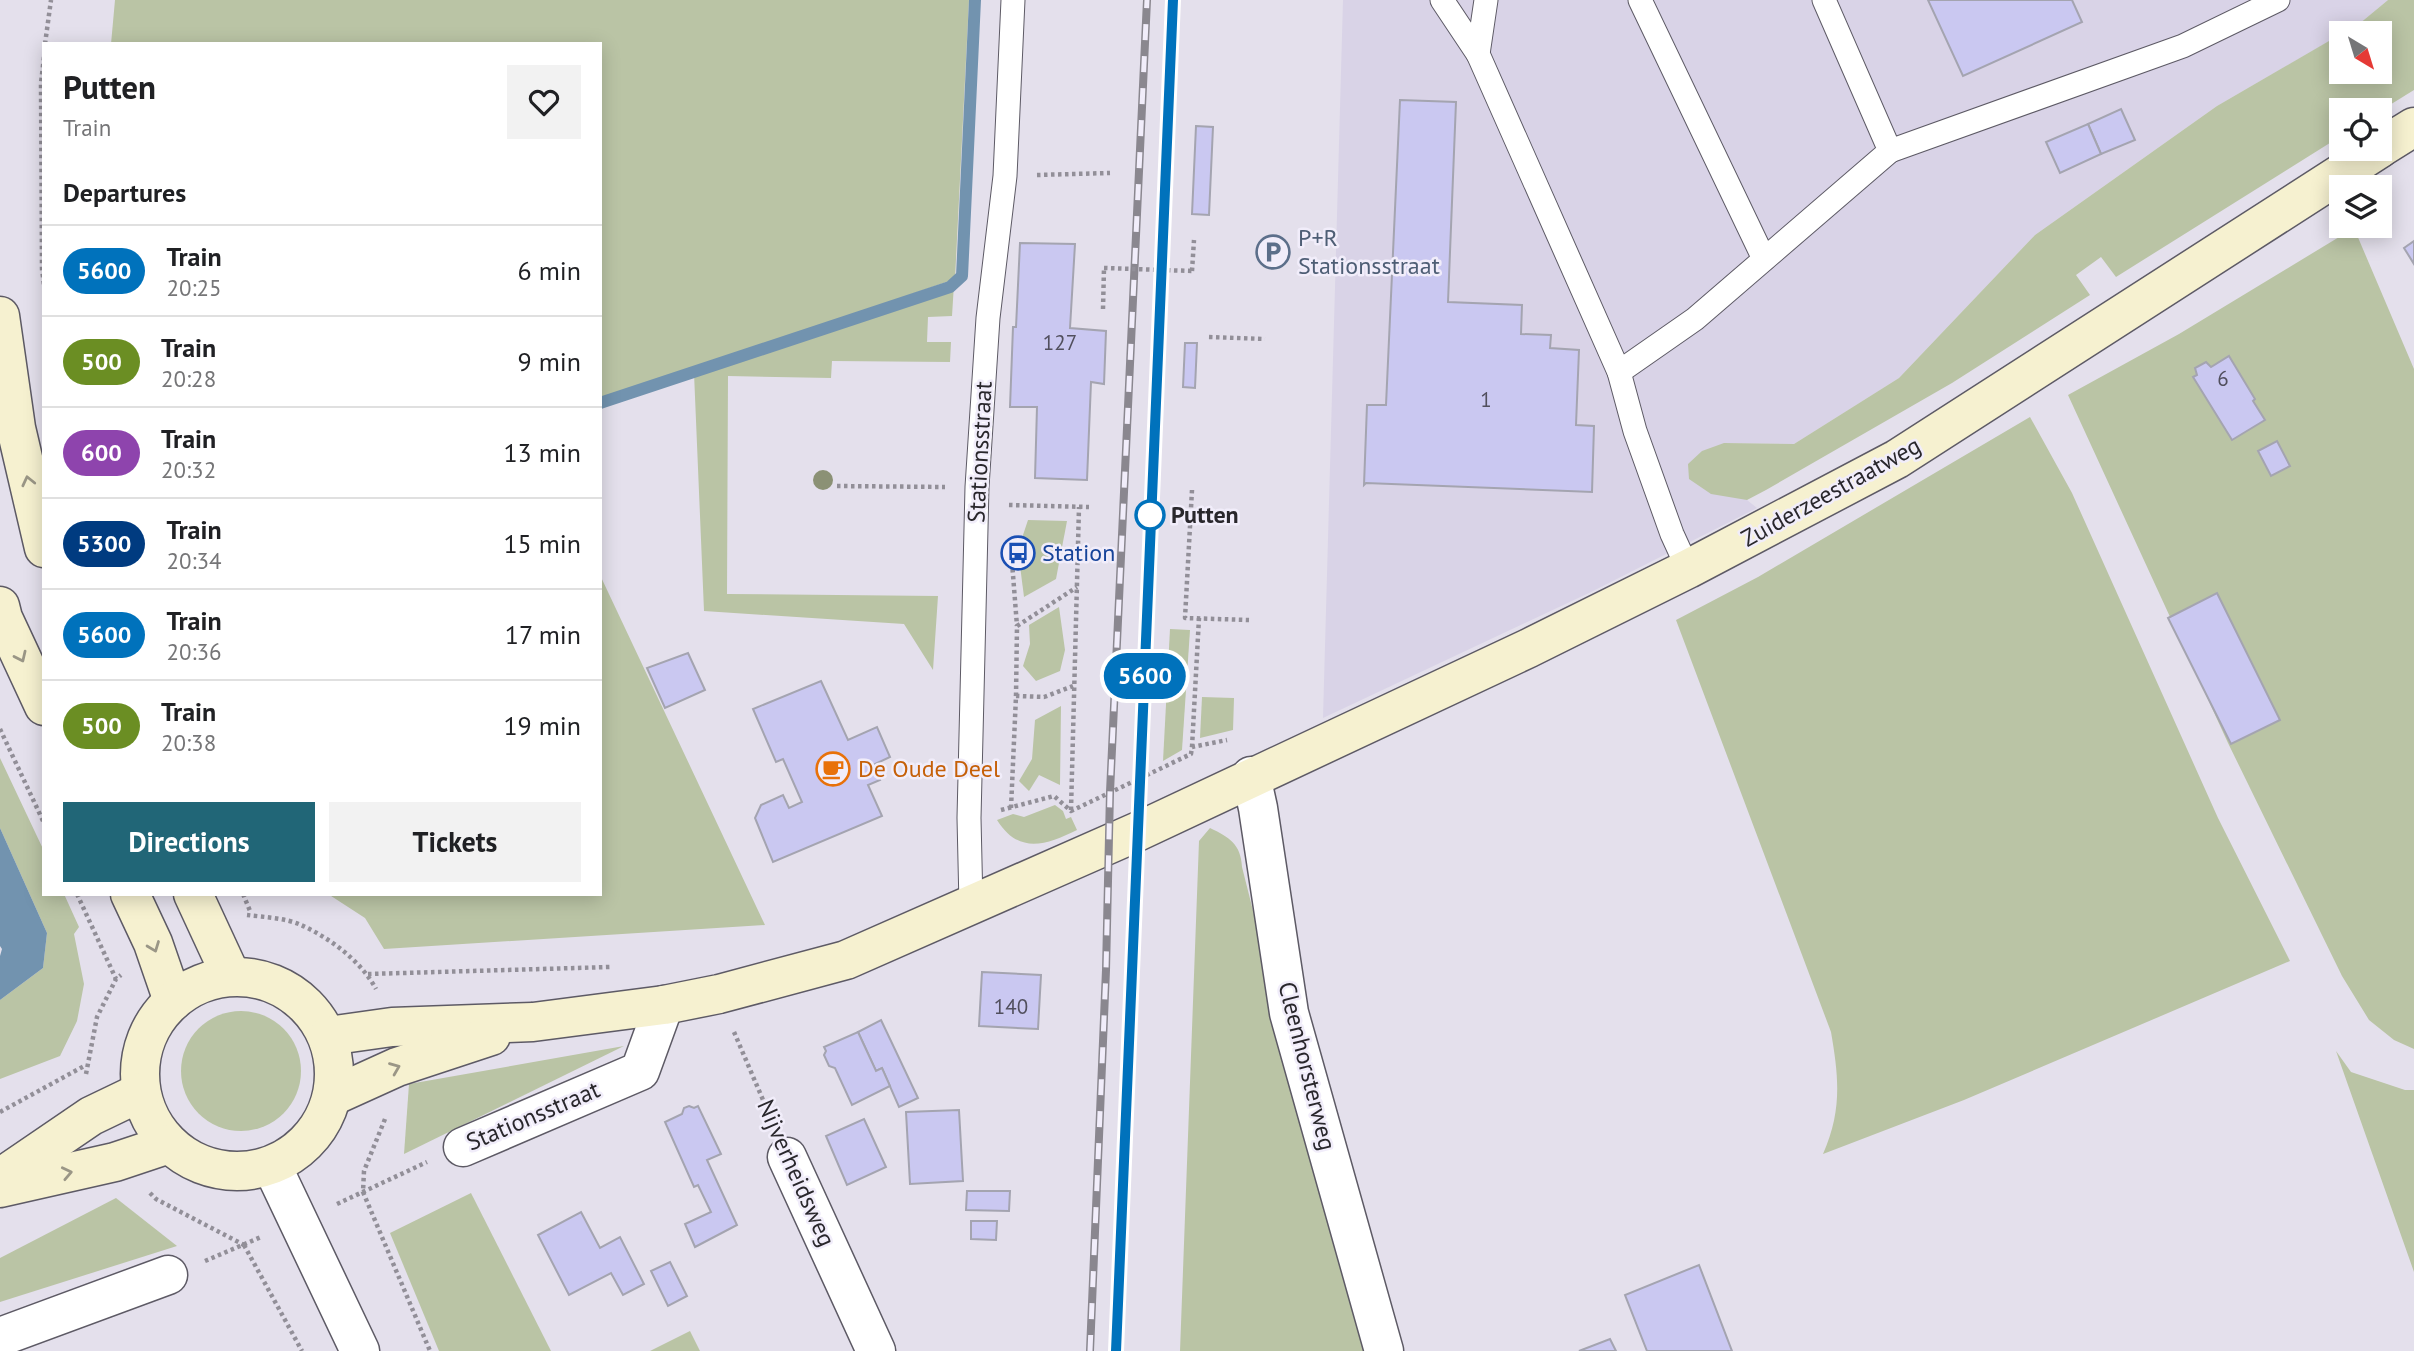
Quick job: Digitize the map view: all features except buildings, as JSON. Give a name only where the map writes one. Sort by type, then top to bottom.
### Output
[{"type":"street","name":"Zuiderzeestraatweg","points":[[2392,140],[2414,127]]},
{"type":"street","name":"Zuiderzeestraatweg","points":[[1251,776],[1529,648],[1688,569],[1897,459],[2359,161]]},
{"type":"street","points":[[0,316],[16,428],[42,539]]},
{"type":"street","points":[[0,606],[42,702]]},
{"type":"street","points":[[328,1036],[392,1027],[533,1022],[664,1006],[846,960],[1139,831],[1251,776]]},
{"type":"street","name":"Cleenhorsterweg","points":[[1251,776],[1289,1013],[1384,1351]]},
{"type":"street","points":[[131,896],[153,943],[173,1001]]},
{"type":"street","points":[[194,896],[231,976]]},
{"type":"street","points":[[231,976],[261,979],[289,991],[312,1010],[328,1036],[335,1065],[333,1096],[321,1125],[300,1150],[272,1166],[235,1172],[200,1165],[169,1144],[151,1121],[141,1092],[141,1059],[152,1027],[173,1001],[200,984],[231,976]]},
{"type":"street","name":"Stationsstraat","points":[[463,1147],[640,1070],[664,1006]]},
{"type":"street","points":[[333,1096],[397,1067],[533,1022]]},
{"type":"street","points":[[0,1178],[91,1116],[141,1092]]},
{"type":"street","points":[[0,1188],[114,1162],[169,1144]]},
{"type":"street","name":"Nijverheidsweg","points":[[787,1157],[876,1351]]},
{"type":"street","points":[[272,1166],[360,1351]]},
{"type":"street","points":[[0,1337],[168,1275]]},
{"type":"lane","name":"Stationsstraat","points":[[971,905],[968,818],[976,498],[988,318],[1005,176],[1013,0]]},
{"type":"lane","points":[[1442,0],[1478,54],[1619,372],[1635,431],[1672,534],[1688,569]]},
{"type":"lane","points":[[1478,54],[1486,0]]},
{"type":"lane","points":[[1640,0],[1764,259]]},
{"type":"lane","points":[[1824,0],[1890,151]]},
{"type":"lane","points":[[1619,372],[1695,319],[1890,151],[2183,46],[2278,0]]},
{"type":"path","points":[[45,42],[51,0]]},
{"type":"path","points":[[42,84],[42,269]]},
{"type":"path","points":[[1005,176],[1111,173]]},
{"type":"path","points":[[1103,309],[1104,268],[1192,271],[1194,240]]},
{"type":"path","points":[[1209,337],[1265,339]]},
{"type":"path","points":[[837,486],[976,498],[1014,505],[1089,507]]},
{"type":"path","points":[[1192,490],[1185,618],[1249,620]]},
{"type":"path","points":[[1013,518],[1014,505]]},
{"type":"path","points":[[1071,811],[1079,508]]},
{"type":"path","points":[[1011,557],[1017,626],[1010,808],[1054,796],[1071,811]]},
{"type":"path","points":[[1017,626],[1077,587]]},
{"type":"path","points":[[1071,811],[1191,754],[1199,618]]},
{"type":"path","points":[[1016,696],[1044,697],[1073,686]]},
{"type":"path","points":[[0,729],[42,819]]},
{"type":"path","points":[[1192,747],[1232,739]]},
{"type":"path","points":[[0,1112],[86,1065],[97,1017],[116,979],[78,896]]},
{"type":"path","points":[[244,896],[252,915],[299,924],[334,944],[368,974],[612,967]]},
{"type":"path","name":"Nijverheidsweg","points":[[719,994],[787,1157]]},
{"type":"path","name":"Stationsstraat","points":[[430,1351],[363,1192],[463,1147]]},
{"type":"path","points":[[244,1245],[302,1351]]},
{"type":"shaded area","points":[[1343,0],[2388,0],[2363,21],[2329,21],[2329,41],[2217,106],[2035,235],[1899,378],[1794,444],[1724,443],[1740,497],[1757,508],[1591,592],[1323,718]]},
{"type":"green space","points":[[115,0],[969,0],[955,279],[602,401],[602,42],[111,42]]},
{"type":"green space","points":[[2388,0],[2414,0],[2414,90],[2392,104],[2392,98],[2329,98],[2329,144],[2116,277],[2101,257],[2076,275],[2090,295],[1952,383],[1766,490],[1747,500],[1711,494],[1689,479],[1688,464],[1702,451],[1724,443],[1794,444],[1899,378],[2035,235],[2217,106],[2329,41],[2329,84],[2392,84],[2392,21],[2363,21]]},
{"type":"green space","points":[[2337,238],[2358,238],[2414,369],[2414,1049],[2394,1040],[2369,1020],[2342,976],[2228,743],[2068,395],[2179,334]]},
{"type":"green space","points":[[954,284],[952,316],[928,317],[927,342],[951,342],[950,362],[832,361],[831,378],[728,376],[727,594],[938,596],[933,670],[904,624],[704,611],[694,373]]},
{"type":"green space","points":[[2030,417],[2072,493],[2218,818],[2290,961],[1964,1100],[1823,1154],[1833,1123],[1837,1094],[1831,1032],[1676,620],[1758,577]]},
{"type":"green space","points":[[1028,520],[1067,521],[1056,579],[1024,597],[1018,550]]},
{"type":"green space","points":[[602,579],[765,925],[384,949],[365,918],[331,896],[602,896]]},
{"type":"green space","points":[[1059,607],[1065,650],[1060,671],[1036,681],[1023,666],[1030,644],[1029,625]]},
{"type":"green space","points":[[1170,629],[1190,630],[1182,750],[1163,761]]},
{"type":"green space","points":[[1202,697],[1234,698],[1233,730],[1200,738]]},
{"type":"green space","points":[[1061,706],[1060,785],[1039,775],[1029,791],[1019,781],[1032,759],[1035,720]]},
{"type":"green space","points":[[0,758],[42,847],[42,896],[65,896],[79,927],[74,934],[84,984],[77,1021],[60,1056],[0,1079],[0,1000],[43,968],[47,933],[0,828]]},
{"type":"green space","points":[[1055,805],[1063,811],[1066,819],[1071,817],[1077,830],[1044,843],[1034,844],[1014,838],[997,820],[1013,814],[1024,817]]},
{"type":"green space","points":[[1210,828],[1233,842],[1239,852],[1364,1351],[1180,1351],[1199,841]]},
{"type":"green space","points":[[241,1011],[264,1016],[283,1029],[296,1048],[301,1071],[296,1094],[283,1113],[264,1126],[241,1131],[218,1126],[199,1113],[186,1094],[181,1071],[186,1048],[199,1029],[218,1016]]},
{"type":"green space","points":[[624,1046],[404,1154],[409,1084]]},
{"type":"green space","points":[[2336,1051],[2351,1072],[2405,1090],[2414,1090],[2414,1272]]},
{"type":"green space","points":[[471,1193],[551,1351],[439,1351],[390,1233]]},
{"type":"green space","points":[[116,1198],[177,1246],[0,1302],[0,1258]]},
{"type":"green space","points":[[690,1331],[700,1351],[650,1351]]},
{"type":"water","points":[[0,828],[47,933],[43,968],[0,1000],[2,949]]},
{"type":"waterway","points":[[602,402],[950,287],[962,276],[975,0]]},
{"type":"railway","points":[[1090,1351],[1106,970],[1110,792],[1147,0]]},
{"type":"railway","points":[[1116,1351],[1173,0]]},
{"type":"train","name":"5600","points":[[1116,1351],[1173,0]]},
{"type":"place","name":"P+R Stationsstraat","points":[[1273,252]]},
{"type":"place","name":"Putten","points":[[1150,515]]},
{"type":"place","name":"Station","points":[[1018,553]]},
{"type":"place","name":"De Oude Deel","points":[[833,769]]}]
